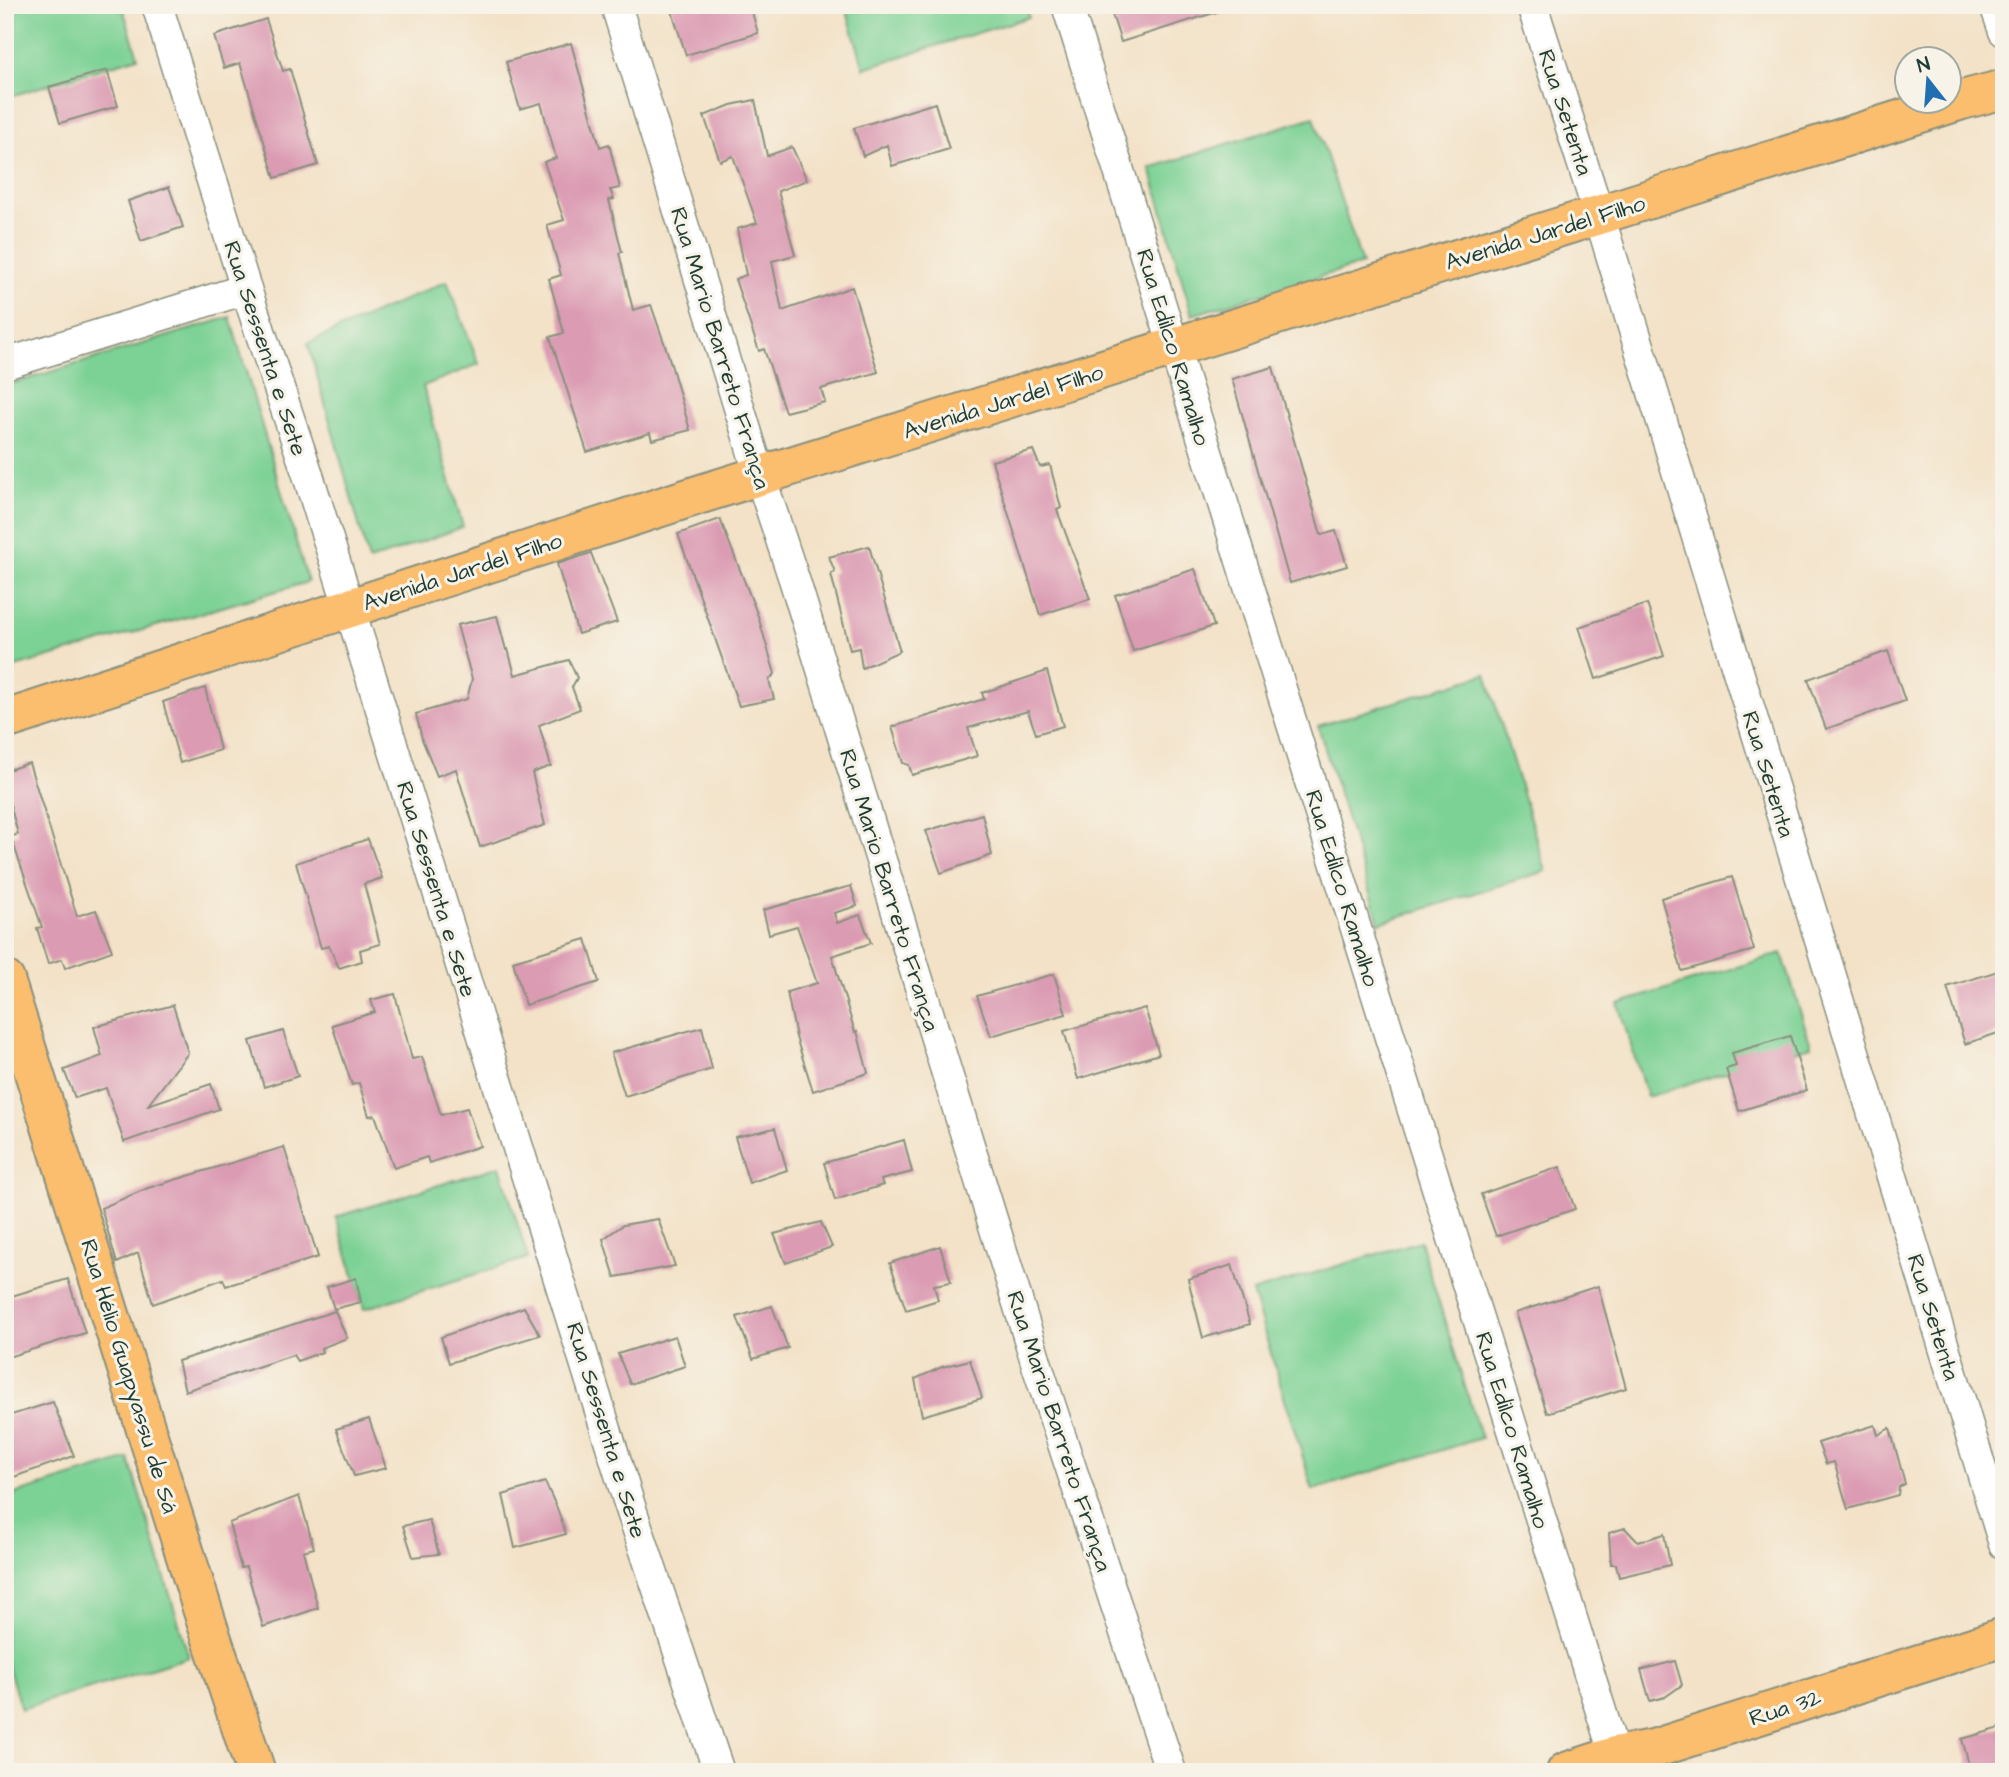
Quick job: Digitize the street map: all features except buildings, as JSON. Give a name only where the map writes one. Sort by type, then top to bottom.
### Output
[{"type":"main road","name":"Avenida Jardel Filho","points":[[5,720],[760,476],[2004,89]]},
{"type":"main road","name":"Rua Hélio Guapyassu de Sá","points":[[5,980],[256,1772]]},
{"type":"main road","name":"Rua 32","points":[[1566,1772],[1617,1764],[1653,1749],[2004,1637]]},
{"type":"street","name":"Rua Sessenta e Sete","points":[[157,5],[246,289],[307,472],[628,1500],[719,1772]]},
{"type":"street","name":"Rua Mario Barreto França","points":[[617,5],[760,476],[1038,1368],[1171,1772]]},
{"type":"street","name":"Rua Edilco Ramalho","points":[[1067,5],[1617,1764]]},
{"type":"street","name":"Rua Setenta","points":[[1532,5],[1599,215],[2004,1544]]},
{"type":"street","points":[[1995,5],[2004,31]]},
{"type":"street","points":[[5,363],[246,289]]},
{"type":"green space","points":[[5,5],[122,5],[138,57],[5,98]]},
{"type":"green space","points":[[845,5],[1025,5],[1029,17],[864,68]]},
{"type":"green space","points":[[1314,117],[1362,264],[1192,315],[1150,168]]},
{"type":"green space","points":[[447,281],[479,364],[423,386],[463,527],[369,561],[308,343]]},
{"type":"green space","points":[[230,317],[308,582],[5,670],[5,386]]},
{"type":"green space","points":[[1486,674],[1546,871],[1379,923],[1318,726]]},
{"type":"green space","points":[[1782,953],[1811,1046],[1647,1097],[1618,1004]]},
{"type":"green space","points":[[500,1166],[528,1258],[364,1309],[336,1217]]},
{"type":"green space","points":[[1420,1241],[1481,1438],[1313,1490],[1252,1292]]},
{"type":"green space","points":[[129,1459],[189,1657],[21,1709],[5,1657],[5,1497]]}]
